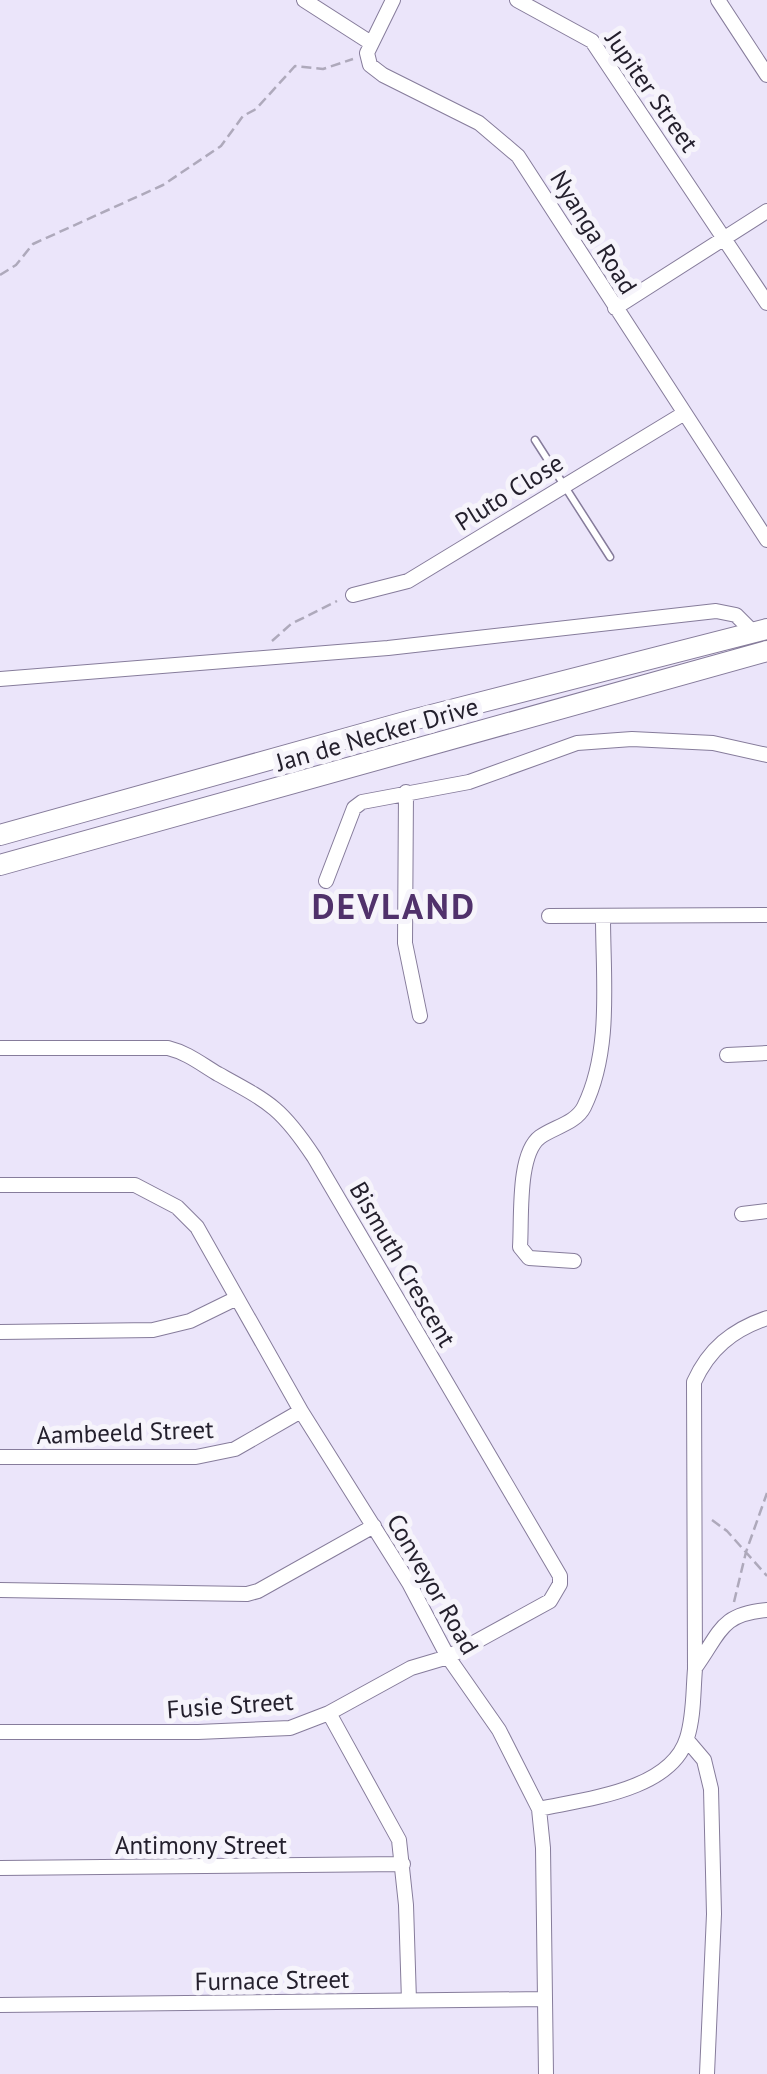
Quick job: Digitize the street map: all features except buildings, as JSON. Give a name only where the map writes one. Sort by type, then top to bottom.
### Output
[{"type":"main road","name":"Jan de Necker Drive","points":[[0,835],[412,720],[760,630]]},
{"type":"main road","name":"Jan de Necker Drive","points":[[0,865],[767,650]]},
{"type":"street","name":"Nyanga Road","points":[[304,0],[369,48],[376,72],[480,122],[518,156],[767,540]]},
{"type":"street","points":[[369,48],[393,0]]},
{"type":"street","points":[[718,0],[766,70]]},
{"type":"street","name":"Jupiter Street","points":[[526,2],[592,41],[767,304]]},
{"type":"street","points":[[616,308],[767,211]]},
{"type":"street","name":"Pluto Close","points":[[353,596],[408,581],[683,414]]},
{"type":"street","points":[[0,679],[447,642],[716,612],[736,616],[760,630]]},
{"type":"street","points":[[326,882],[354,808],[362,802],[469,782],[577,744],[632,739],[697,742],[767,754]]},
{"type":"street","points":[[406,792],[405,943],[420,1016]]},
{"type":"street","points":[[549,916],[767,915]]},
{"type":"street","points":[[574,1261],[529,1258],[523,1254],[520,1247],[526,1156],[539,1138],[578,1116],[585,1106],[602,1050],[603,917]]},
{"type":"street","name":"Bismuth Crescent","points":[[0,1048],[168,1048],[185,1053],[256,1094],[288,1118],[560,1576],[550,1601],[448,1657]]},
{"type":"street","points":[[727,1055],[767,1054]]},
{"type":"street","name":"Conveyor Road","points":[[0,1185],[125,1184],[148,1190],[177,1207],[206,1241],[301,1411],[410,1583],[448,1657],[499,1730],[539,1809],[545,1913],[546,2074]]},
{"type":"street","points":[[742,1214],[767,1211]]},
{"type":"street","points":[[0,1332],[152,1330],[190,1322],[237,1298]]},
{"type":"street","points":[[539,1809],[647,1780],[670,1765],[687,1740],[694,1669],[694,1382],[704,1361],[718,1345],[749,1324],[767,1318]]},
{"type":"street","name":"Aambeeld Street","points":[[0,1458],[196,1457],[235,1448],[301,1411]]},
{"type":"street","points":[[0,1590],[247,1594],[258,1592],[374,1526]]},
{"type":"street","points":[[694,1669],[730,1618],[740,1612],[767,1610]]},
{"type":"street","name":"Fusie Street","points":[[0,1732],[290,1728],[329,1713],[411,1668],[448,1657]]},
{"type":"street","points":[[329,1713],[399,1840],[409,2001]]},
{"type":"street","points":[[687,1740],[704,1760],[710,1789],[714,1914],[707,2074]]},
{"type":"street","name":"Antimony Street","points":[[0,1868],[403,1864]]},
{"type":"street","name":"Furnace Street","points":[[0,2005],[544,2000]]},
{"type":"lane","points":[[535,440],[610,557]]},
{"type":"path","points":[[0,275],[16,265],[33,244],[164,185],[221,146],[244,116],[256,109],[296,66],[323,69],[369,48]]},
{"type":"path","points":[[257,659],[291,624],[353,596]]},
{"type":"path","points":[[730,1618],[746,1552],[767,1493]]},
{"type":"path","points":[[696,1506],[727,1530],[767,1576]]},
{"type":"district","name":"DEVLAND","points":[[394,906]]}]
